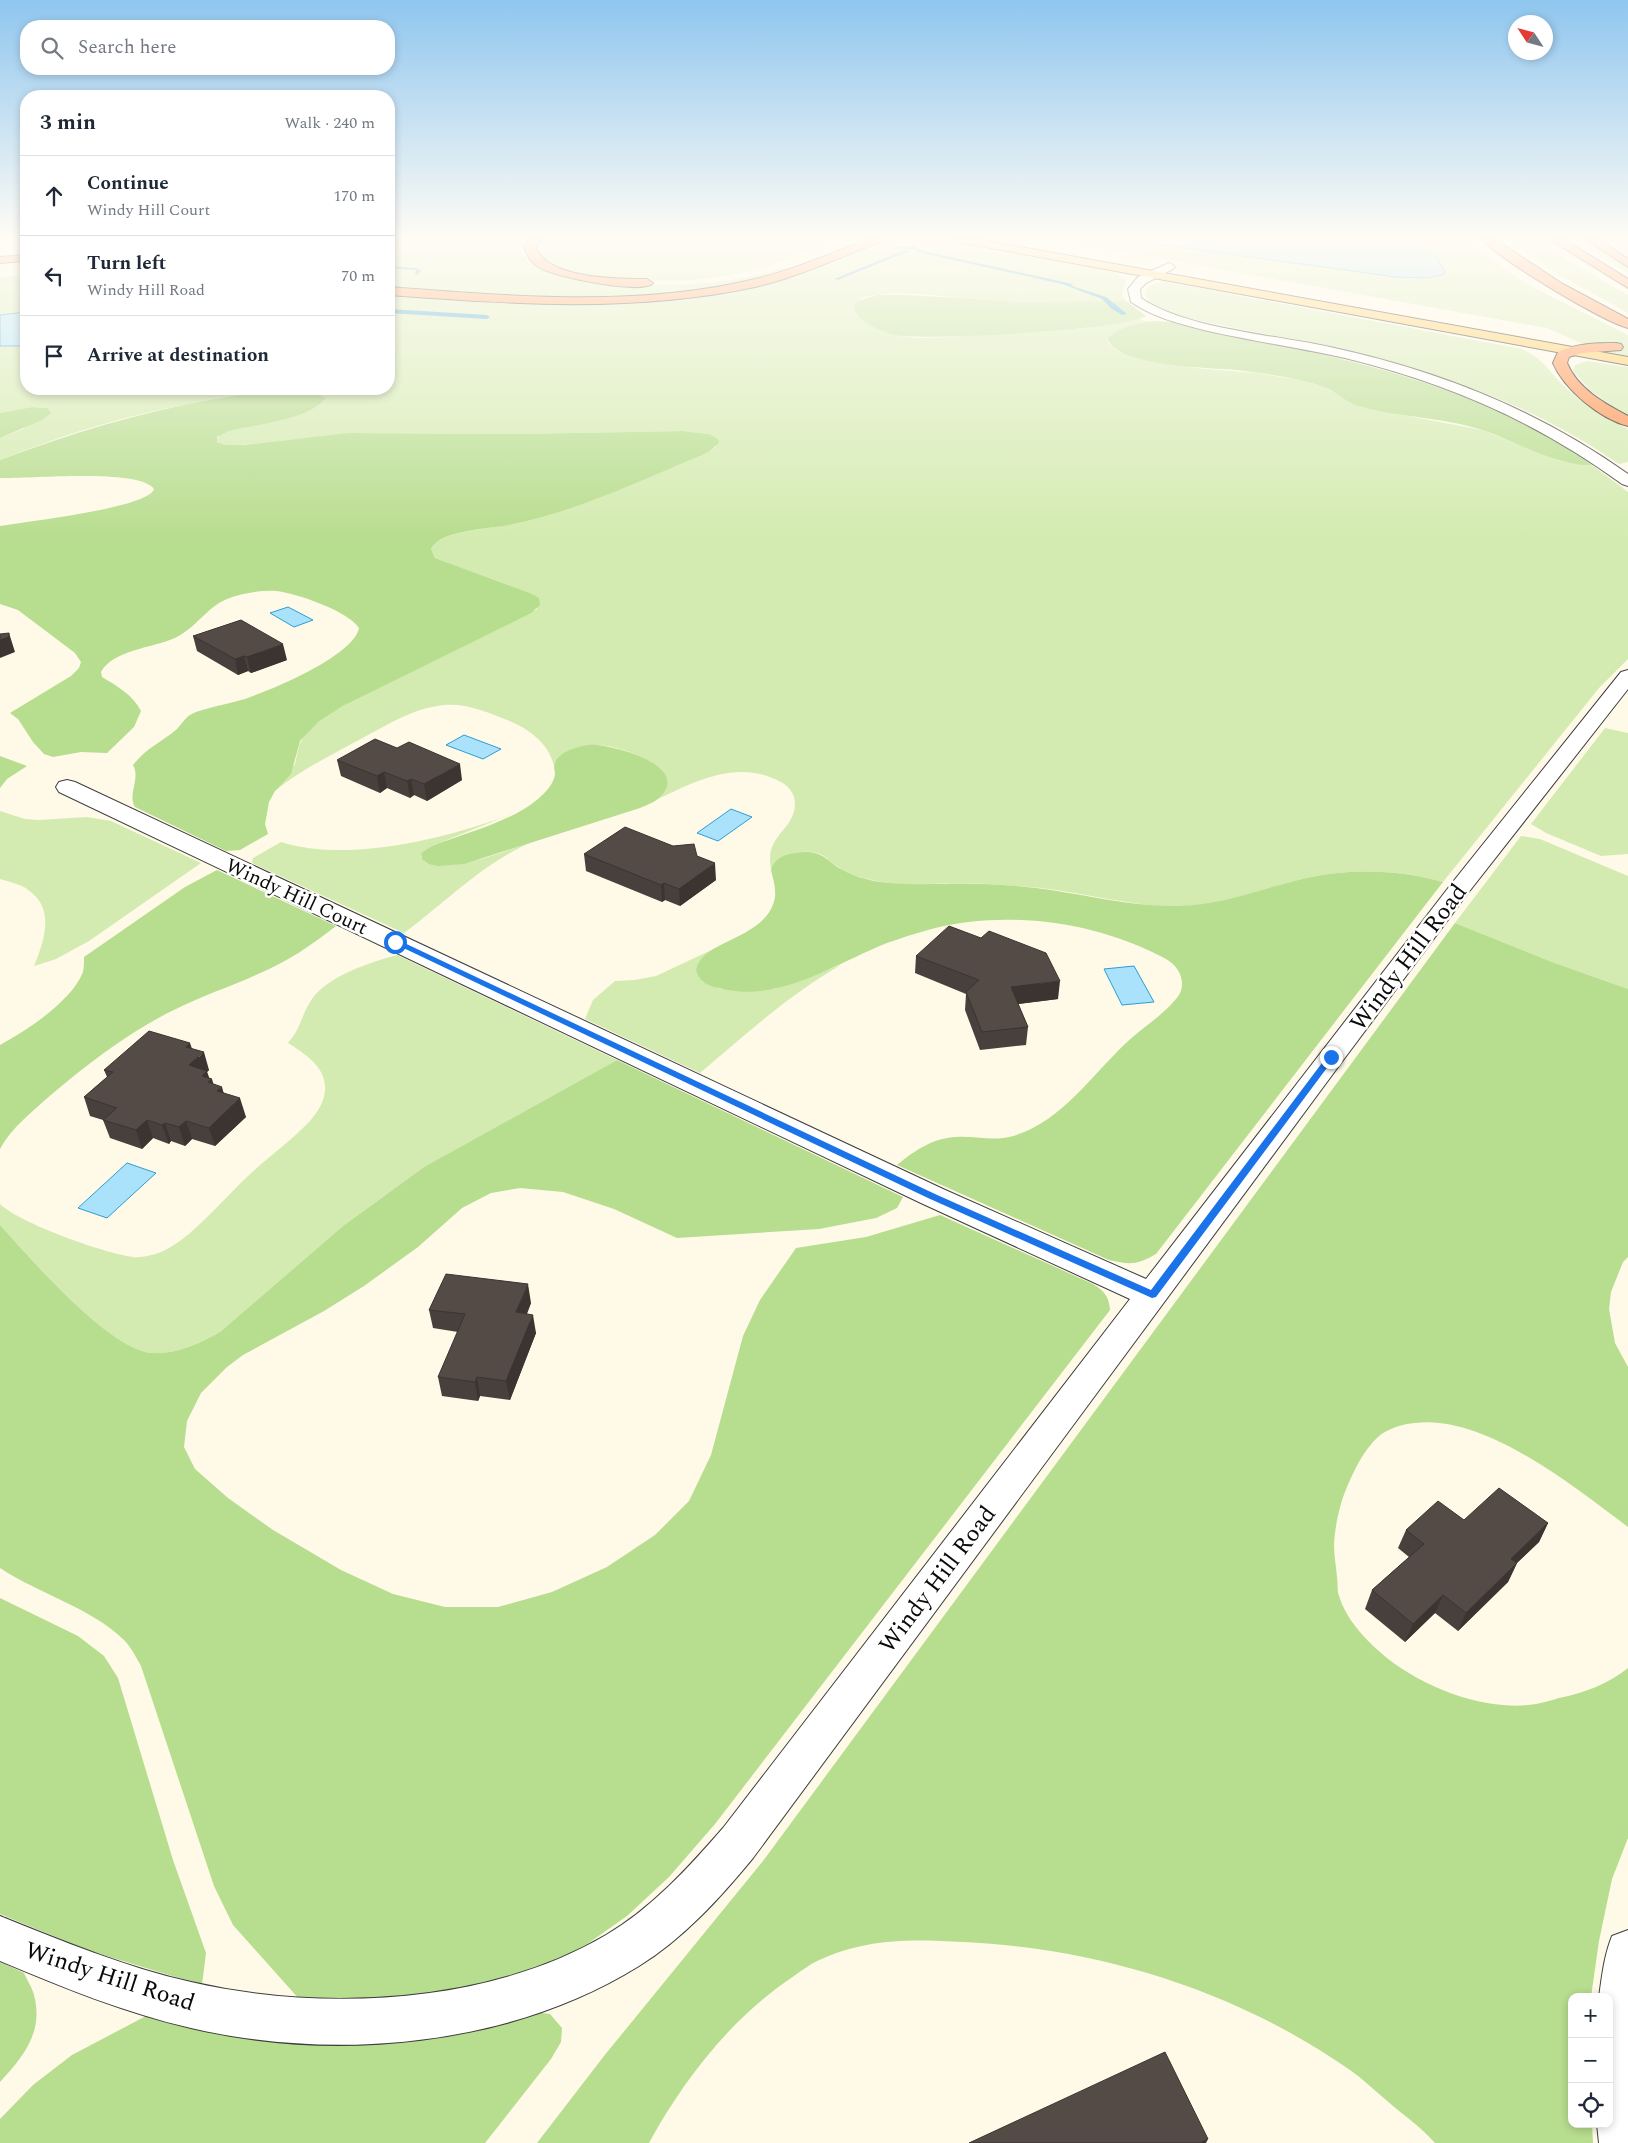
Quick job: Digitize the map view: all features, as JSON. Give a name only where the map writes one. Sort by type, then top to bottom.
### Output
[{"type":"highway","points":[[1622,354],[1573,345],[1560,359],[1560,363],[1564,372],[1584,393],[1628,422]]},
{"type":"main road","points":[[1543,340],[1573,345]]},
{"type":"main road","points":[[1547,340],[1622,354]]},
{"type":"street","points":[[1275,340],[1357,357],[1444,383],[1497,403],[1551,429],[1584,449],[1628,481]]},
{"type":"street","name":"Windy Hill Road","points":[[0,1938],[118,1984],[192,2005],[262,2017],[326,2022],[421,2016],[497,2002],[539,1990],[581,1973],[622,1950],[663,1921],[702,1885],[738,1843],[1454,896],[1628,676]]},
{"type":"street","name":"Windy Hill Court","points":[[67,787],[932,1196],[1152,1295]]},
{"type":"street","points":[[1623,2143],[1619,2094],[1619,2038],[1622,1987],[1628,1952]]},
{"type":"green space","points":[[395,340],[1108,340],[1109,344],[1117,351],[1143,359],[1195,368],[1256,373],[1300,380],[1325,387],[1361,407],[1482,430],[1560,461],[1592,465],[1628,492],[1628,659],[1599,688],[1443,882],[1389,872],[1335,873],[1298,880],[1224,901],[1199,905],[1159,906],[1041,888],[958,883],[913,884],[879,882],[852,874],[822,855],[809,852],[783,857],[773,865],[772,873],[771,850],[790,822],[795,804],[792,793],[782,783],[763,775],[747,772],[731,773],[700,780],[656,800],[661,796],[651,762],[642,757],[612,747],[592,745],[571,750],[559,758],[554,766],[547,750],[530,732],[515,723],[492,714],[460,705],[432,707],[397,719],[313,765],[275,791],[295,764],[299,745],[307,731],[318,722],[343,706],[537,609],[535,596],[530,593],[435,558],[431,549],[436,543],[466,531],[509,525],[575,506],[684,463],[716,447],[709,434],[683,431],[519,434],[358,433],[230,446],[220,444],[216,440],[220,435],[227,432],[297,414],[325,400],[323,395],[395,395]]},
{"type":"green space","points":[[1109,340],[1256,340],[1337,358],[1443,389],[1494,409],[1544,434],[1592,465],[1579,465],[1552,458],[1470,426],[1357,406],[1329,389],[1318,385],[1254,372],[1166,364],[1128,355],[1115,348]]},
{"type":"green space","points":[[1298,340],[1474,340],[1522,349],[1542,362],[1575,396],[1628,429],[1628,462],[1619,464],[1550,422],[1514,405],[1439,376],[1361,354]]},
{"type":"green space","points":[[1574,340],[1628,340],[1628,364]]},
{"type":"green space","points":[[0,346],[20,346],[20,395],[239,395],[145,413],[111,422],[70,434],[0,460],[0,438],[23,429],[47,408],[32,407],[0,413]]},
{"type":"green space","points":[[1587,361],[1628,367],[1628,417],[1591,391],[1573,371],[1575,365]]},
{"type":"green space","points":[[237,395],[321,395],[326,398],[317,406],[293,417],[227,432],[217,437],[217,442],[225,445],[243,445],[349,433],[519,434],[683,431],[709,434],[718,439],[719,443],[710,451],[700,456],[582,504],[509,525],[454,534],[436,543],[431,549],[435,558],[530,593],[539,598],[540,605],[531,613],[343,706],[318,722],[300,741],[291,774],[275,791],[269,802],[265,824],[268,834],[240,850],[226,851],[135,807],[132,797],[136,776],[133,765],[149,749],[177,729],[190,715],[254,696],[289,681],[327,661],[342,650],[354,639],[359,628],[344,615],[333,609],[285,592],[257,592],[227,599],[213,607],[182,634],[124,654],[114,659],[101,672],[102,677],[119,687],[138,705],[141,711],[134,727],[107,753],[81,752],[53,757],[44,754],[33,742],[18,719],[10,713],[71,676],[79,668],[81,662],[75,653],[18,610],[0,604],[0,526],[58,518],[109,508],[147,496],[154,489],[145,483],[107,477],[0,478],[0,460],[80,432],[187,404]]},
{"type":"green space","points":[[32,407],[47,408],[51,413],[42,420],[0,438],[0,413]]},
{"type":"green space","points":[[1605,728],[1628,733],[1628,854],[1601,856],[1546,833],[1531,824]]},
{"type":"green space","points":[[598,745],[628,752],[644,758],[657,766],[665,775],[667,785],[660,797],[640,808],[464,864],[438,866],[429,864],[422,859],[421,853],[432,846],[501,821],[527,807],[541,797],[551,785],[555,774],[554,764],[557,759],[574,748]]},
{"type":"green space","points":[[0,756],[27,766],[7,779],[0,788]]},
{"type":"green space","points":[[0,811],[25,819],[87,817],[111,821],[201,863],[89,941],[56,959],[34,966],[41,948],[45,928],[43,909],[39,901],[29,890],[0,879]]},
{"type":"green space","points":[[519,811],[432,846],[421,853],[421,857],[431,863],[445,865],[462,863],[481,859],[545,837],[525,845],[488,867],[404,933],[252,863],[253,858],[281,842],[308,848],[338,850],[369,849],[433,838],[493,821]]},
{"type":"green space","points":[[1521,836],[1540,839],[1628,876],[1628,989],[1552,962],[1455,923]]},
{"type":"green space","points":[[809,852],[823,856],[850,874],[880,882],[1016,886],[1114,901],[1173,906],[1189,906],[1221,901],[1298,880],[1335,873],[1389,872],[1443,882],[1156,1254],[1138,1262],[1123,1263],[1109,1260],[897,1165],[917,1150],[939,1140],[956,1137],[996,1139],[1009,1137],[1027,1131],[1059,1111],[1126,1043],[1165,1011],[1176,999],[1180,994],[1182,983],[1176,967],[1166,959],[1143,948],[1095,931],[1044,922],[993,920],[948,925],[907,936],[887,943],[826,971],[784,986],[763,991],[741,992],[704,983],[699,978],[696,970],[701,960],[709,952],[748,931],[770,911],[775,897],[775,886],[771,870],[777,860],[786,855]]},
{"type":"green space","points":[[217,870],[336,926],[289,959],[188,1003],[161,1016],[128,1036],[81,1070],[38,1106],[17,1127],[0,1149],[0,1045],[35,1023],[69,994],[83,972],[84,957],[185,887]]},
{"type":"green space","points":[[1455,923],[1552,962],[1628,989],[1628,1257],[1623,1262],[1611,1292],[1609,1309],[1615,1343],[1628,1367],[1628,1527],[1555,1474],[1499,1441],[1470,1430],[1442,1423],[1415,1423],[1386,1431],[1369,1446],[1356,1468],[1344,1495],[1339,1511],[1334,1549],[1338,1592],[1346,1612],[1362,1634],[1396,1665],[1431,1685],[1450,1693],[1470,1699],[1509,1706],[1528,1705],[1595,1687],[1612,1679],[1628,1668],[1628,1838],[1612,1879],[1599,1941],[1592,1993],[1568,1993],[1568,2128],[1592,2128],[1593,2143],[1435,2143],[1418,2126],[1350,2070],[1307,2042],[1214,1996],[1116,1964],[1065,1953],[1014,1946],[925,1940],[871,1944],[835,1953],[811,1964],[771,1992],[750,2010],[711,2051],[678,2096],[649,2143],[537,2143],[604,2056],[763,1861]]},
{"type":"green space","points":[[720,946],[708,953],[699,962],[696,970],[703,982],[721,989],[774,989],[841,965],[786,1002],[700,1073],[585,1019],[593,1000],[615,981],[656,976]]},
{"type":"green space","points":[[397,955],[617,1060],[424,1167],[343,1226],[220,1332],[179,1350],[152,1353],[134,1348],[114,1336],[71,1300],[0,1225],[0,1204],[11,1212],[44,1229],[84,1244],[120,1254],[142,1257],[164,1251],[177,1243],[203,1222],[238,1185],[303,1128],[320,1107],[325,1091],[325,1082],[319,1068],[314,1062],[288,1043],[296,1032],[312,999],[328,983],[339,977],[363,966]]},
{"type":"green space","points":[[617,1060],[903,1197],[897,1208],[876,1218],[819,1229],[677,1238],[614,1209],[563,1192],[520,1188],[491,1193],[462,1208],[418,1247],[364,1286],[324,1311],[243,1355],[227,1367],[201,1393],[187,1421],[184,1447],[195,1469],[228,1498],[273,1530],[341,1570],[393,1594],[445,1607],[498,1607],[552,1592],[607,1567],[655,1535],[689,1501],[711,1455],[743,1336],[760,1300],[796,1248],[866,1237],[940,1215],[1093,1284],[1105,1294],[1110,1310],[715,1824],[669,1877],[627,1916],[580,1949],[549,1965],[458,1990],[359,2000],[300,2000],[233,1925],[214,1886],[141,1666],[131,1649],[111,1628],[96,1618],[31,1586],[0,1568],[0,1225],[71,1300],[114,1336],[134,1348],[152,1353],[179,1350],[220,1332],[343,1226],[424,1167]]},
{"type":"green space","points":[[0,1598],[78,1636],[104,1656],[118,1678],[173,1860],[206,1953],[202,1985],[90,1951],[0,1914]]},
{"type":"green space","points":[[0,1962],[24,1973],[33,1992],[36,2021],[34,2032],[24,2053],[0,2082]]},
{"type":"green space","points":[[535,2012],[550,2014],[562,2028],[561,2042],[551,2059],[485,2143],[0,2143],[0,2119],[33,2085],[72,2055],[146,2016],[220,2033],[321,2043]]},
{"type":"water","points":[[0,340],[20,340],[20,346],[0,346]]},
{"type":"water","points":[[288,607],[313,620],[294,627],[270,613]]},
{"type":"water","points":[[464,735],[501,749],[483,759],[446,745]]},
{"type":"water","points":[[731,809],[752,817],[718,841],[697,833]]},
{"type":"water","points":[[1134,966],[1154,1002],[1122,1005],[1104,969]]},
{"type":"water","points":[[127,1163],[156,1173],[107,1218],[78,1208]]},
{"type":"building","points":[[241,620],[283,644],[247,657],[235,659],[193,636]]},
{"type":"building","points":[[9,633],[9,637],[0,640],[0,634]]},
{"type":"building","points":[[375,739],[397,748],[409,742],[460,764],[424,784],[411,779],[407,781],[384,772],[377,776],[337,760]]},
{"type":"building","points":[[625,827],[673,846],[694,844],[697,856],[715,863],[679,889],[664,883],[661,885],[584,854]]},
{"type":"building","points":[[949,926],[981,938],[989,931],[1046,953],[1060,981],[1011,987],[1028,1027],[982,1032],[966,992],[979,980],[916,956]]},
{"type":"building","points":[[149,1031],[190,1043],[186,1047],[204,1052],[189,1065],[207,1071],[202,1076],[212,1079],[208,1082],[222,1087],[217,1091],[240,1098],[209,1128],[186,1121],[179,1127],[165,1123],[162,1125],[147,1120],[136,1130],[103,1120],[117,1108],[84,1097],[113,1072],[104,1070]]},
{"type":"building","points":[[446,1274],[528,1284],[516,1312],[533,1315],[506,1381],[477,1377],[475,1382],[438,1377],[465,1314],[429,1310]]},
{"type":"building","points":[[1499,1488],[1548,1523],[1511,1559],[1517,1563],[1466,1613],[1443,1595],[1413,1624],[1372,1590],[1424,1544],[1406,1530],[1438,1501],[1464,1520]]},
{"type":"building","points":[[1165,2052],[1208,2139],[1199,2143],[969,2143]]},
{"type":"route","points":[[395,942],[932,1196],[1152,1295],[1331,1057]]}]
